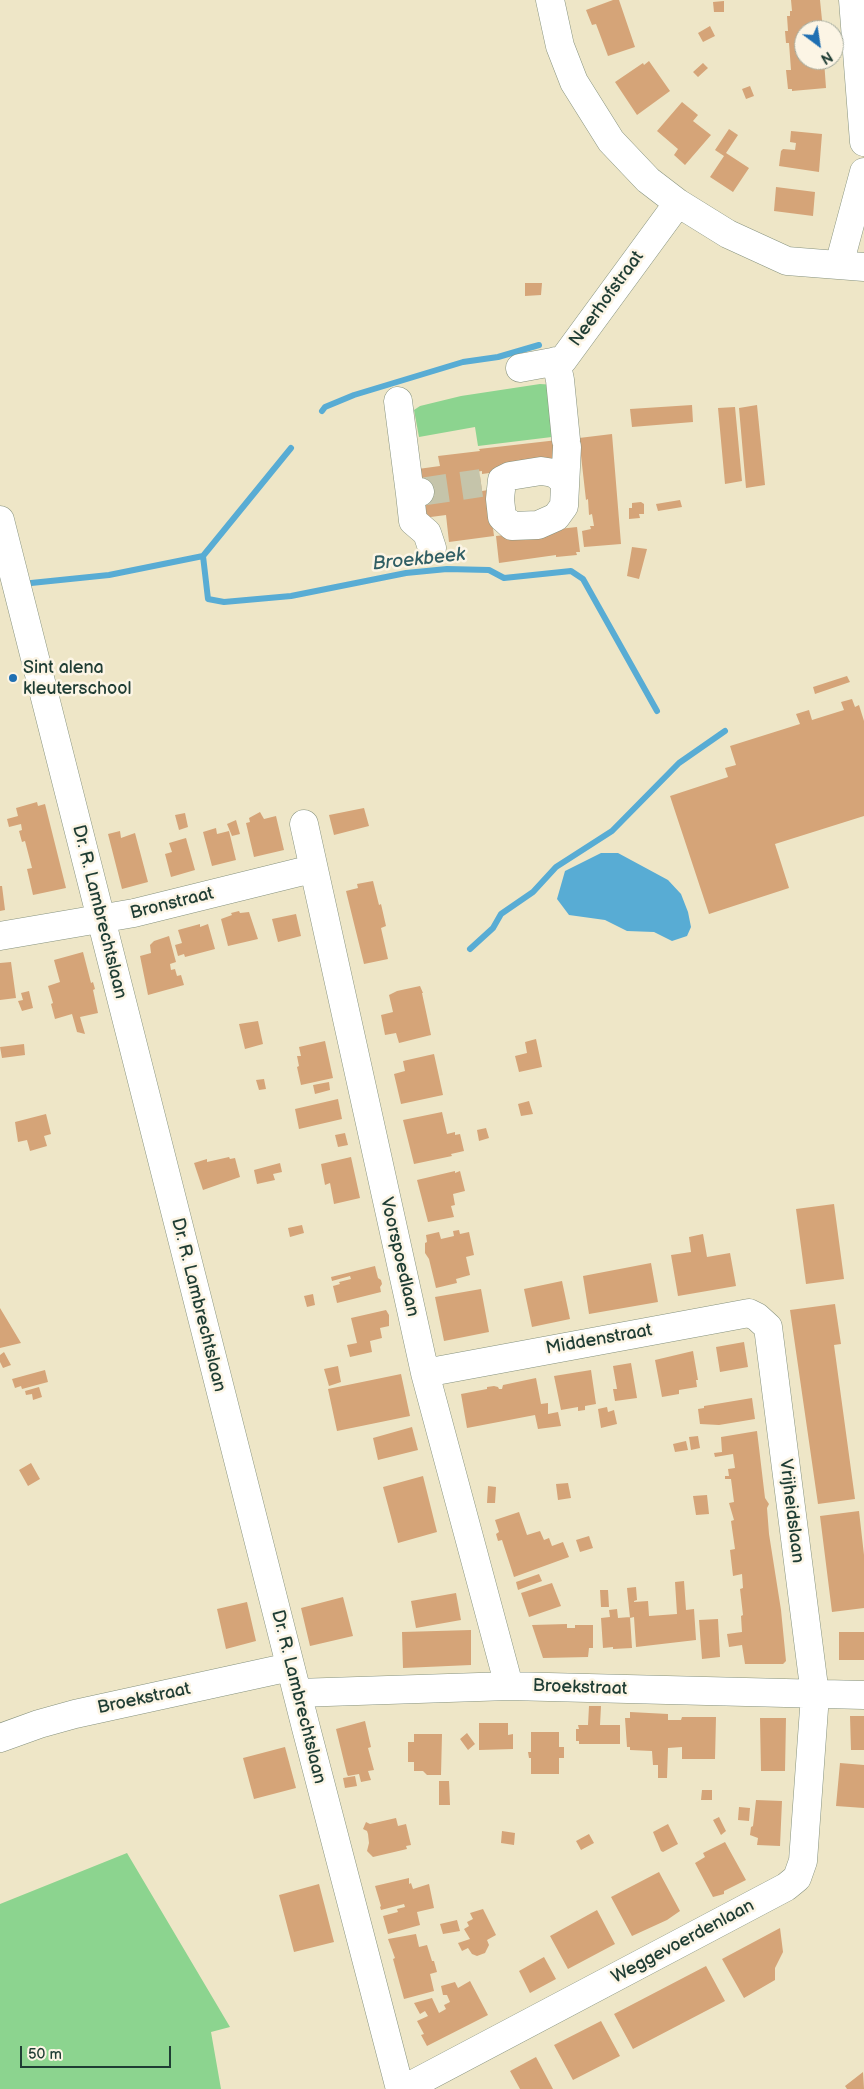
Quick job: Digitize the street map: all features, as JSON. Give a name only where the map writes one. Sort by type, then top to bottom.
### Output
[{"type":"street","points":[[550,0],[560,46],[574,82],[596,120],[623,156],[648,180],[678,203],[728,234],[787,261],[851,266],[864,172]]},
{"type":"street","points":[[853,0],[864,142]]},
{"type":"street","name":"Neerhofstraat","points":[[520,368],[563,360],[678,203]]},
{"type":"street","points":[[556,361],[560,380],[566,443],[564,506],[556,518],[538,525],[512,526],[502,517],[500,499],[492,481],[540,471],[554,473],[564,482]]},
{"type":"street","points":[[398,401],[415,493],[413,521],[426,533],[432,548]]},
{"type":"street","name":"Dr. R. Lambrechtslaan","points":[[0,520],[290,1667],[402,2089]]},
{"type":"street","name":"Voorspoedlaan","points":[[304,824],[312,869],[425,1372],[509,1686]]},
{"type":"street","name":"Bronstraat","points":[[0,936],[134,913],[312,869]]},
{"type":"street","name":"Middenstraat","points":[[425,1372],[749,1313],[768,1327]]},
{"type":"street","name":"Vrijheidslaan","points":[[768,1327],[815,1695]]},
{"type":"street","name":"Broekstraat","points":[[0,1738],[75,1714],[290,1667]]},
{"type":"street","name":"Broekstraat","points":[[297,1693],[509,1686],[864,1696]]},
{"type":"street","name":"Weggevoerdenlaan","points":[[402,2089],[786,1887],[797,1878],[803,1861],[815,1695]]},
{"type":"green space","points":[[540,384],[556,385],[560,436],[478,446],[475,427],[419,437],[414,410],[420,406],[461,396]]},
{"type":"green space","points":[[127,1853],[230,2027],[211,2032],[221,2089],[0,2089],[0,1904]]},
{"type":"water","points":[[601,853],[618,853],[668,880],[681,894],[688,912],[691,927],[687,936],[672,941],[654,932],[627,931],[605,920],[569,915],[557,899],[565,871]]},
{"type":"building","points":[[613,0],[619,0],[635,47],[608,56],[596,24],[592,25],[586,10]]},
{"type":"building","points":[[791,0],[820,0],[822,20],[794,20],[794,70],[825,70],[826,88],[792,91],[792,89],[788,89],[786,70],[791,70],[789,43],[786,43],[785,31],[788,31],[787,16],[790,16],[790,11],[792,11]]},
{"type":"building","points":[[724,1],[724,12],[714,12],[713,2]]},
{"type":"building","points":[[710,26],[715,36],[703,42],[698,33]]},
{"type":"building","points":[[649,61],[670,91],[637,115],[615,82]]},
{"type":"building","points":[[703,63],[708,68],[698,77],[693,72]]},
{"type":"building","points":[[750,86],[754,96],[746,99],[742,89]]},
{"type":"building","points":[[682,102],[698,115],[693,121],[711,135],[685,165],[674,155],[678,149],[657,131]]},
{"type":"building","points":[[729,129],[738,135],[726,153],[749,168],[733,192],[710,177],[724,156],[715,150]]},
{"type":"building","points":[[791,131],[822,134],[819,172],[779,166],[783,149],[795,150],[796,143],[790,142]]},
{"type":"building","points":[[776,187],[815,192],[813,216],[774,211]]},
{"type":"building","points":[[525,283],[542,283],[541,295],[525,296]]},
{"type":"building","points":[[692,405],[693,422],[632,427],[630,409]]},
{"type":"building","points":[[757,405],[765,485],[746,488],[739,408]]},
{"type":"building","points":[[735,407],[742,481],[725,484],[718,408]]},
{"type":"building","points":[[612,434],[621,544],[584,547],[582,531],[591,529],[590,526],[594,526],[592,514],[589,515],[588,499],[586,500],[579,438]]},
{"type":"building","points":[[575,438],[555,464],[482,474],[482,471],[474,472],[474,476],[480,476],[482,491],[488,490],[494,536],[449,542],[446,515],[423,518],[418,469],[440,466],[438,456],[480,451],[479,449]]},
{"type":"building","points":[[680,500],[682,507],[658,511],[656,504]]},
{"type":"building","points":[[641,502],[644,504],[644,514],[639,514],[640,518],[629,519],[629,508],[632,508],[632,503]]},
{"type":"building","points":[[577,527],[580,552],[576,552],[577,555],[556,557],[556,555],[499,563],[496,536]]},
{"type":"building","points":[[632,547],[647,549],[639,579],[627,576]]},
{"type":"building","points":[[847,676],[850,682],[815,694],[813,687]]},
{"type":"building","points":[[852,699],[855,707],[859,705],[864,721],[864,816],[775,844],[789,888],[709,914],[670,796],[728,777],[725,768],[736,765],[730,746],[800,724],[796,714],[809,710],[812,720],[844,710],[841,702]]},
{"type":"building","points":[[37,802],[38,806],[45,804],[66,888],[33,895],[27,869],[32,868],[25,841],[22,842],[19,831],[22,830],[21,824],[9,827],[7,819],[18,816],[16,808]]},
{"type":"building","points":[[364,808],[369,826],[334,835],[329,815]]},
{"type":"building","points":[[260,812],[264,819],[276,816],[284,850],[254,857],[246,823],[250,822],[249,818]]},
{"type":"building","points":[[185,813],[188,827],[179,830],[175,815]]},
{"type":"building","points":[[236,820],[240,834],[232,836],[227,824]]},
{"type":"building","points":[[216,828],[217,834],[229,831],[236,860],[212,866],[203,832]]},
{"type":"building","points":[[120,831],[121,838],[135,833],[148,882],[122,889],[108,834]]},
{"type":"building","points":[[186,838],[195,870],[171,877],[165,854],[172,852],[169,843]]},
{"type":"building","points":[[373,881],[386,926],[381,928],[388,959],[364,964],[346,891],[358,888],[357,884]]},
{"type":"building","points":[[0,886],[2,886],[5,910],[0,911]]},
{"type":"building","points":[[239,911],[240,913],[249,912],[258,939],[228,946],[221,919]]},
{"type":"building","points":[[296,914],[301,936],[278,942],[272,919]]},
{"type":"building","points":[[200,924],[200,927],[208,924],[215,949],[185,957],[184,954],[178,956],[175,945],[182,943],[178,930]]},
{"type":"building","points":[[169,936],[176,962],[170,964],[171,970],[175,969],[177,976],[181,975],[184,985],[148,995],[140,956],[151,953],[150,945],[154,941]]},
{"type":"building","points":[[83,952],[91,983],[93,982],[95,989],[93,990],[98,1013],[80,1017],[85,1034],[77,1032],[72,1014],[55,1019],[48,986],[60,982],[54,960]]},
{"type":"building","points":[[11,962],[16,998],[0,1000],[0,963]]},
{"type":"building","points":[[420,986],[431,1035],[399,1043],[396,1033],[385,1035],[381,1015],[393,1012],[389,995],[397,991]]},
{"type":"building","points":[[29,991],[33,1008],[22,1011],[18,1001],[23,1000],[21,993]]},
{"type":"building","points":[[258,1021],[263,1044],[245,1049],[239,1024]]},
{"type":"building","points":[[536,1039],[542,1067],[519,1072],[515,1056],[527,1053],[525,1042]]},
{"type":"building","points":[[325,1041],[333,1078],[301,1085],[297,1067],[299,1066],[297,1056],[301,1056],[299,1047]]},
{"type":"building","points":[[24,1044],[25,1055],[2,1058],[0,1047]]},
{"type":"building","points":[[434,1054],[443,1095],[401,1104],[394,1074],[405,1071],[403,1061]]},
{"type":"building","points":[[264,1079],[266,1089],[259,1090],[256,1080]]},
{"type":"building","points":[[329,1082],[330,1090],[315,1094],[313,1085]]},
{"type":"building","points":[[338,1099],[342,1119],[299,1129],[295,1109]]},
{"type":"building","points":[[529,1101],[533,1114],[521,1116],[518,1104]]},
{"type":"building","points":[[442,1112],[447,1134],[455,1132],[455,1135],[460,1134],[464,1151],[451,1154],[452,1156],[414,1164],[403,1120]]},
{"type":"building","points":[[46,1114],[51,1134],[44,1136],[47,1146],[30,1151],[27,1140],[18,1142],[15,1122]]},
{"type":"building","points":[[486,1128],[489,1138],[479,1141],[477,1130]]},
{"type":"building","points":[[345,1133],[348,1145],[338,1147],[335,1135]]},
{"type":"building","points":[[229,1157],[230,1159],[235,1158],[240,1177],[203,1190],[194,1163],[207,1159],[207,1162]]},
{"type":"building","points":[[351,1157],[360,1198],[334,1204],[330,1183],[325,1185],[321,1164]]},
{"type":"building","points":[[280,1163],[282,1172],[273,1174],[275,1180],[257,1184],[254,1170]]},
{"type":"building","points":[[455,1171],[455,1173],[460,1171],[465,1191],[453,1194],[455,1205],[451,1206],[454,1217],[428,1222],[417,1180]]},
{"type":"building","points":[[834,1204],[844,1279],[806,1284],[796,1209]]},
{"type":"building","points":[[302,1225],[304,1233],[290,1237],[288,1228]]},
{"type":"building","points":[[459,1230],[460,1234],[469,1232],[474,1255],[466,1257],[470,1275],[456,1279],[457,1283],[436,1288],[429,1259],[425,1253],[426,1235],[439,1232],[441,1239],[454,1236],[453,1231]]},
{"type":"building","points":[[703,1234],[707,1257],[730,1253],[736,1286],[678,1296],[671,1255],[691,1252],[689,1237]]},
{"type":"building","points":[[651,1263],[658,1302],[589,1314],[583,1276]]},
{"type":"building","points":[[375,1266],[378,1278],[382,1284],[380,1287],[381,1292],[337,1303],[333,1286],[340,1284],[339,1282],[351,1279],[350,1276],[332,1281],[331,1277]]},
{"type":"building","points":[[562,1281],[570,1319],[532,1327],[524,1289]]},
{"type":"building","points":[[481,1289],[489,1332],[444,1341],[435,1297]]},
{"type":"building","points":[[313,1294],[315,1305],[307,1307],[304,1296]]},
{"type":"building","points":[[835,1304],[841,1344],[834,1345],[855,1499],[818,1504],[790,1310]]},
{"type":"building","points":[[0,1308],[21,1343],[0,1348]]},
{"type":"building","points":[[386,1310],[389,1315],[389,1326],[380,1328],[382,1338],[370,1341],[372,1352],[350,1357],[347,1345],[357,1343],[351,1318]]},
{"type":"building","points":[[744,1342],[748,1367],[720,1372],[716,1347]]},
{"type":"building","points":[[693,1351],[698,1380],[696,1380],[697,1387],[679,1390],[679,1394],[662,1397],[655,1360]]},
{"type":"building","points":[[4,1352],[11,1365],[3,1368],[0,1362],[0,1355]]},
{"type":"building","points":[[631,1363],[637,1398],[615,1401],[613,1389],[617,1389],[613,1366]]},
{"type":"building","points":[[338,1366],[341,1382],[329,1386],[324,1369]]},
{"type":"building","points":[[45,1370],[48,1382],[22,1389],[21,1386],[15,1388],[12,1379]]},
{"type":"building","points":[[591,1370],[596,1404],[585,1406],[585,1410],[578,1411],[578,1407],[561,1410],[554,1376]]},
{"type":"building","points":[[401,1374],[410,1416],[337,1431],[328,1389]]},
{"type":"building","points":[[536,1378],[541,1404],[548,1403],[548,1414],[558,1412],[561,1426],[538,1429],[535,1415],[467,1428],[461,1394],[494,1386],[502,1389],[503,1385]]},
{"type":"building","points":[[39,1387],[42,1397],[33,1400],[32,1394],[26,1395],[25,1391]]},
{"type":"building","points":[[752,1398],[755,1419],[719,1425],[700,1424],[698,1409],[704,1408],[704,1406]]},
{"type":"building","points":[[607,1407],[608,1412],[614,1410],[617,1424],[601,1428],[598,1409]]},
{"type":"building","points":[[412,1427],[418,1450],[378,1460],[373,1438]]},
{"type":"building","points":[[757,1431],[765,1498],[769,1504],[767,1508],[769,1534],[781,1610],[786,1661],[783,1664],[745,1664],[742,1645],[729,1647],[727,1634],[742,1632],[741,1616],[743,1615],[740,1589],[743,1588],[742,1574],[733,1576],[730,1550],[735,1549],[731,1521],[734,1520],[729,1503],[734,1502],[731,1479],[725,1479],[725,1476],[729,1476],[728,1469],[735,1468],[733,1454],[715,1457],[714,1453],[722,1452],[721,1437]]},
{"type":"building","points":[[698,1436],[700,1448],[691,1450],[689,1437]]},
{"type":"building","points":[[686,1441],[688,1450],[675,1452],[673,1444]]},
{"type":"building","points":[[31,1463],[40,1479],[28,1486],[19,1470]]},
{"type":"building","points":[[423,1476],[437,1532],[398,1543],[383,1487]]},
{"type":"building","points":[[568,1483],[571,1498],[558,1500],[556,1484]]},
{"type":"building","points":[[488,1486],[496,1487],[495,1503],[487,1503]]},
{"type":"building","points":[[707,1495],[709,1514],[696,1515],[693,1496]]},
{"type":"building","points":[[859,1511],[864,1555],[864,1608],[832,1612],[820,1516]]},
{"type":"building","points":[[519,1512],[527,1535],[540,1531],[544,1540],[549,1538],[552,1546],[563,1542],[569,1557],[514,1577],[502,1540],[498,1541],[496,1534],[499,1532],[495,1520]]},
{"type":"building","points":[[589,1536],[593,1548],[580,1552],[576,1540]]},
{"type":"building","points":[[539,1574],[542,1581],[518,1590],[516,1582]]},
{"type":"building","points":[[684,1581],[686,1610],[694,1609],[696,1640],[636,1647],[634,1617],[630,1618],[627,1588],[636,1587],[637,1600],[634,1602],[648,1601],[649,1616],[677,1614],[675,1582]]},
{"type":"building","points":[[552,1583],[561,1606],[529,1617],[521,1593]]},
{"type":"building","points":[[600,1590],[608,1590],[609,1607],[601,1607]]},
{"type":"building","points":[[456,1593],[461,1620],[416,1628],[411,1601]]},
{"type":"building","points":[[343,1597],[353,1636],[310,1646],[301,1608]]},
{"type":"building","points":[[247,1602],[256,1641],[226,1649],[217,1609]]},
{"type":"building","points":[[617,1609],[618,1618],[630,1617],[632,1648],[603,1648],[601,1618],[610,1617],[609,1610]]},
{"type":"building","points":[[718,1619],[720,1657],[702,1659],[699,1620]]},
{"type":"building","points":[[567,1624],[567,1628],[575,1628],[575,1625],[593,1625],[593,1648],[589,1648],[588,1657],[543,1658],[532,1625]]},
{"type":"building","points":[[471,1630],[471,1665],[403,1668],[402,1632]]},
{"type":"building","points":[[839,1632],[864,1632],[864,1660],[839,1660]]},
{"type":"building","points":[[589,1706],[601,1706],[600,1725],[620,1725],[620,1744],[579,1744],[579,1741],[576,1741],[578,1725],[588,1725]]},
{"type":"building","points":[[630,1712],[668,1714],[668,1720],[681,1720],[682,1717],[716,1717],[715,1759],[682,1759],[682,1747],[668,1748],[667,1778],[658,1778],[658,1765],[653,1765],[652,1751],[630,1750],[630,1747],[627,1747],[625,1718],[630,1718]]},
{"type":"building","points":[[850,1716],[864,1716],[864,1750],[851,1750]]},
{"type":"building","points":[[760,1718],[786,1718],[785,1771],[761,1771]]},
{"type":"building","points":[[365,1721],[371,1747],[368,1748],[374,1770],[368,1771],[371,1780],[361,1782],[359,1774],[348,1776],[347,1774],[336,1729]]},
{"type":"building","points":[[479,1723],[508,1723],[508,1735],[513,1734],[513,1749],[479,1750]]},
{"type":"building","points":[[531,1732],[559,1732],[559,1747],[564,1747],[564,1758],[559,1758],[559,1774],[531,1774],[531,1758],[529,1758],[528,1752],[531,1752]]},
{"type":"building","points":[[467,1733],[475,1744],[468,1750],[460,1739]]},
{"type":"building","points":[[414,1734],[442,1734],[441,1775],[427,1775],[423,1771],[414,1771],[414,1762],[408,1762],[408,1742],[414,1742]]},
{"type":"building","points":[[285,1747],[296,1788],[254,1799],[243,1758]]},
{"type":"building","points":[[840,1763],[864,1765],[864,1808],[836,1806]]},
{"type":"building","points":[[355,1776],[357,1786],[345,1788],[343,1778]]},
{"type":"building","points":[[439,1781],[449,1781],[450,1805],[439,1805]]},
{"type":"building","points":[[702,1790],[712,1790],[712,1800],[701,1800]]},
{"type":"building","points":[[756,1800],[782,1801],[780,1846],[757,1845],[758,1838],[750,1835]]},
{"type":"building","points":[[739,1807],[750,1808],[749,1821],[738,1820]]},
{"type":"building","points":[[719,1817],[726,1831],[721,1835],[713,1820]]},
{"type":"building","points":[[396,1818],[398,1826],[406,1824],[411,1845],[406,1846],[407,1849],[373,1857],[367,1851],[369,1843],[368,1834],[363,1829],[366,1822],[370,1824]]},
{"type":"building","points":[[668,1824],[678,1844],[663,1852],[653,1832]]},
{"type":"building","points":[[502,1831],[515,1833],[514,1845],[501,1843]]},
{"type":"building","points":[[589,1834],[594,1843],[581,1850],[576,1841]]},
{"type":"building","points":[[725,1842],[746,1880],[724,1891],[724,1894],[713,1897],[695,1863],[705,1857],[703,1853]]},
{"type":"building","points":[[659,1872],[680,1911],[667,1920],[632,1936],[611,1897]]},
{"type":"building","points":[[409,1878],[409,1884],[411,1883],[413,1889],[429,1884],[434,1908],[417,1912],[420,1925],[388,1934],[383,1916],[398,1912],[397,1909],[405,1907],[404,1904],[381,1910],[375,1886]]},
{"type":"building","points":[[319,1884],[334,1942],[294,1952],[279,1895]]},
{"type":"building","points":[[483,1909],[496,1935],[487,1940],[489,1945],[485,1953],[477,1956],[472,1954],[468,1948],[462,1951],[458,1943],[470,1939],[464,1929],[469,1926],[467,1922],[473,1919],[470,1913]]},
{"type":"building","points":[[597,1910],[615,1944],[568,1969],[550,1936]]},
{"type":"building","points":[[457,1920],[460,1931],[443,1934],[440,1924]]},
{"type":"building","points":[[780,1928],[783,1952],[775,1968],[775,1980],[744,1998],[722,1959]]},
{"type":"building","points":[[416,1934],[419,1947],[427,1945],[432,1961],[434,1961],[437,1972],[430,1974],[434,1991],[404,1999],[393,1959],[395,1958],[388,1939]]},
{"type":"building","points":[[544,1957],[556,1979],[530,1993],[519,1971]]},
{"type":"building","points":[[706,1966],[725,2001],[633,2049],[614,2014]]},
{"type":"building","points":[[470,1981],[488,2015],[427,2046],[421,2035],[424,2034],[417,2021],[428,2016],[425,2011],[420,2014],[414,2003],[432,1998],[439,2013],[446,2009],[444,2005],[450,2002],[447,1995],[443,1995],[441,1986],[455,1982],[458,1988]]},
{"type":"building","points":[[601,2021],[620,2056],[573,2080],[554,2045]]},
{"type":"building","points":[[536,2057],[553,2089],[520,2089],[510,2071]]},
{"type":"building","points":[[863,2072],[864,2089],[847,2089],[845,2086]]},
{"type":"waterway","name":"Broekbeek","points":[[322,411],[325,407],[354,395],[463,362],[498,357],[539,345]]},
{"type":"waterway","name":"Broekbeek","points":[[31,583],[109,575],[203,556],[291,448]]},
{"type":"waterway","name":"Broekbeek","points":[[203,556],[208,599],[224,602],[291,596],[406,573],[447,569],[489,570],[504,578],[571,571],[583,579],[657,711]]},
{"type":"waterway","name":"Broekbeek","points":[[470,949],[493,928],[501,914],[533,892],[556,867],[612,831],[679,763],[725,731]]},
{"type":"tunnel","points":[[420,492],[481,483]]},
{"type":"place","name":"Sint alena kleuterschool","points":[[13,678]]}]
